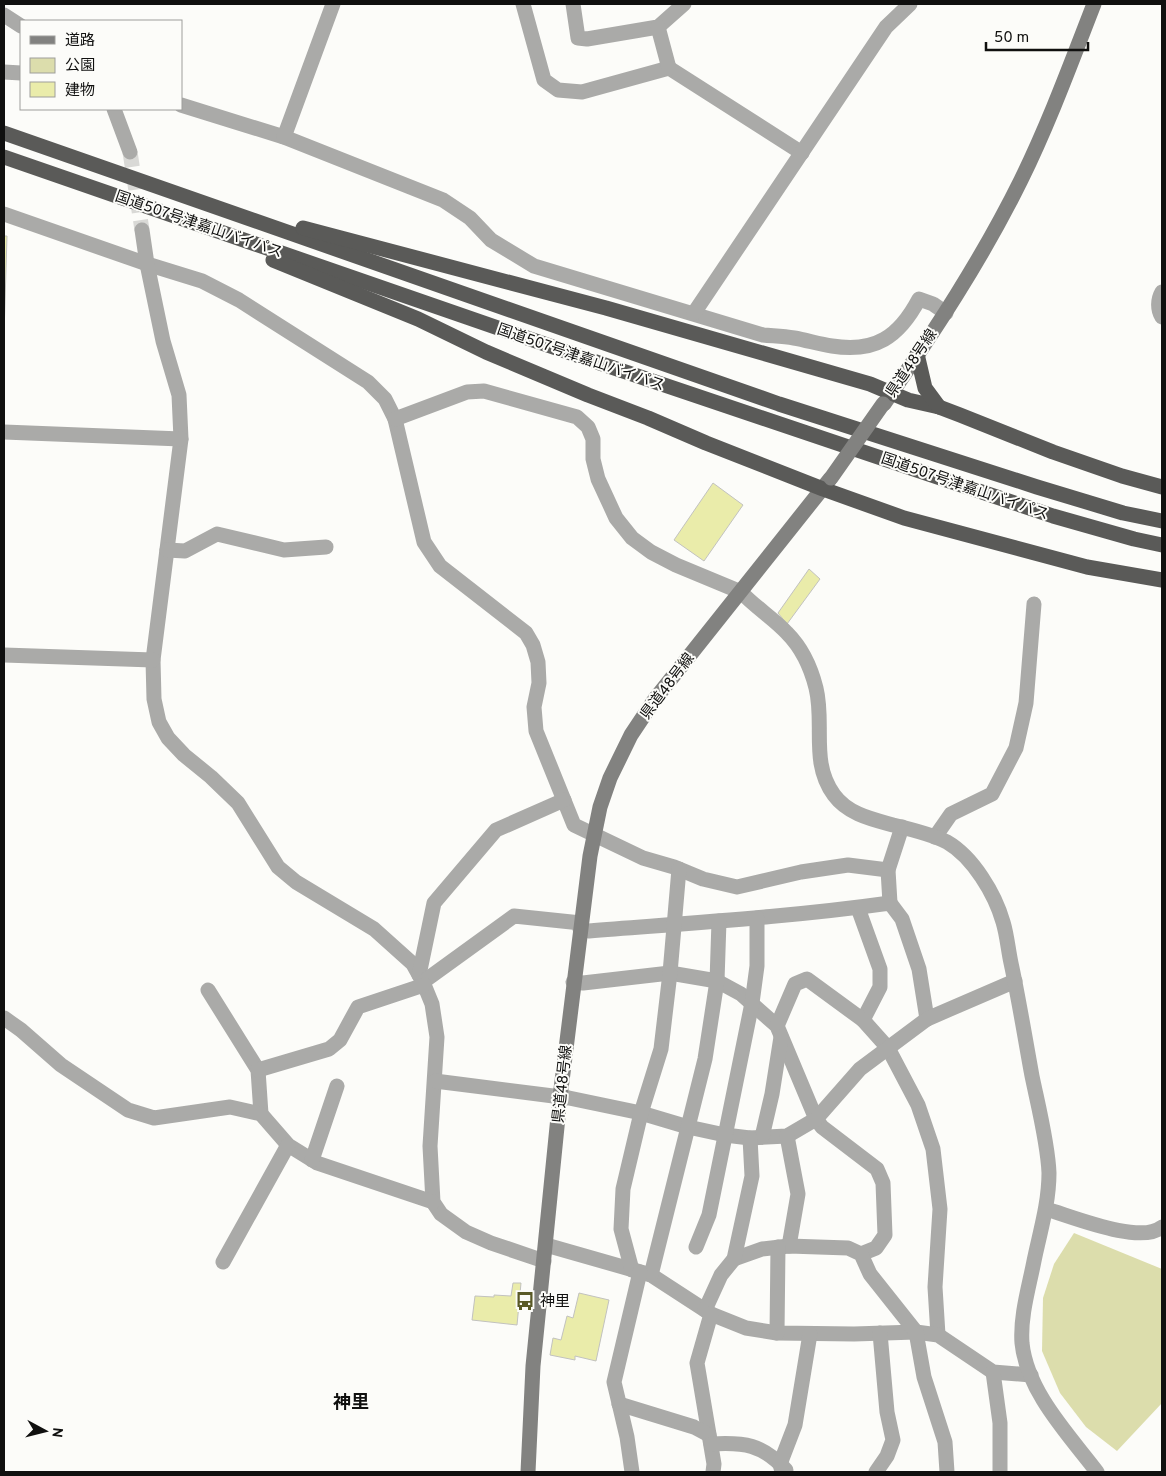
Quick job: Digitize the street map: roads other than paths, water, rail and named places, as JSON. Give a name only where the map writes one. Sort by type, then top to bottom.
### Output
[{"type":"highway","name":"国道507号津嘉山バイパス","points":[[4,133],[779,404],[1037,488],[1124,513],[1162,521]]},
{"type":"highway","name":"国道507号津嘉山バイパス","points":[[4,157],[618,370],[1044,513],[1134,540],[1162,545]]},
{"type":"highway","points":[[167,190],[616,311],[860,381],[887,398],[908,400],[939,407],[1053,452],[1122,476],[1162,487]]},
{"type":"highway","points":[[160,210],[302,272],[418,319],[486,352],[588,395],[827,483],[914,521],[1087,567],[1162,580]]},
{"type":"highway","points":[[917,354],[925,388],[939,407]]},
{"type":"main road","name":"県道48号線","points":[[528,1472],[532,1366],[573,982],[593,835],[610,778],[631,735],[655,699],[827,483],[946,313],[1003,216],[1022,179],[1065,79],[1094,4]]},
{"type":"street","points":[[284,136],[333,4]]},
{"type":"street","points":[[523,4],[544,80],[558,90],[582,92],[669,68]]},
{"type":"street","points":[[573,4],[578,38],[587,39],[658,27],[684,4]]},
{"type":"street","points":[[694,313],[886,28],[910,4]]},
{"type":"street","points":[[4,15],[20,25]]},
{"type":"street","points":[[658,27],[669,68],[802,153]]},
{"type":"street","points":[[4,72],[20,73]]},
{"type":"street","points":[[182,105],[284,136],[443,200],[470,218],[491,240],[534,266],[763,334],[793,338],[833,347],[862,348],[885,340],[896,331],[912,312],[919,299],[933,304],[946,313]]},
{"type":"street","points":[[114,110],[130,152]]},
{"type":"street","points":[[4,214],[147,264],[202,281],[247,305],[368,382],[385,399],[396,419],[424,542],[440,566],[526,633],[533,645],[538,662],[539,683],[534,707],[536,731],[574,825],[643,858],[679,869],[703,879],[737,887],[801,872],[848,865],[888,870]]},
{"type":"street","points":[[142,230],[163,341],[179,395],[181,439],[153,660],[154,699],[159,722],[168,738],[184,755],[212,777],[238,803],[278,867],[296,882],[374,929],[413,964],[432,1004],[437,1037],[430,1146],[433,1202],[441,1214],[466,1232],[490,1243],[544,1261]]},
{"type":"street","points":[[1162,292],[1158,306],[1162,317]]},
{"type":"street","points":[[396,419],[467,392],[484,391],[577,417],[588,427],[592,439],[593,459],[598,479],[616,518],[632,538],[651,552],[676,565],[741,592],[788,634],[802,653],[817,690],[820,709],[818,742],[820,764],[825,779],[834,795],[851,811],[869,819],[902,827],[947,842],[958,850],[978,872],[993,895],[1003,921],[1049,1172],[1046,1209],[1024,1312],[1022,1344],[1030,1375],[1041,1398],[1093,1470]]},
{"type":"street","points":[[4,432],[181,439]]},
{"type":"street","points":[[167,550],[185,551],[217,534],[284,550],[326,547]]},
{"type":"street","points":[[935,837],[952,814],[992,794],[1016,748],[1026,703],[1034,604]]},
{"type":"street","points":[[4,654],[153,660]]},
{"type":"street","points":[[422,981],[434,903],[496,830],[564,800]]},
{"type":"street","points":[[902,827],[888,870],[890,903],[902,919],[919,969],[927,1019]]},
{"type":"street","points":[[641,1272],[621,1229],[623,1189],[641,1114],[661,1049],[679,869]]},
{"type":"street","points":[[258,1070],[329,1049],[340,1040],[358,1007],[422,981],[514,916],[580,926],[589,931],[757,918],[890,903]]},
{"type":"street","points":[[858,908],[880,969],[880,987],[863,1020]]},
{"type":"street","points":[[696,1248],[709,1215],[752,1003],[757,966],[757,918]]},
{"type":"street","points":[[632,1472],[627,1437],[614,1382],[641,1272],[688,1127],[705,1059],[717,981],[719,921]]},
{"type":"street","points":[[573,982],[583,983],[670,974],[717,981],[752,1003],[779,1032],[816,1119],[822,1127],[877,1169],[883,1183],[885,1235],[876,1248],[861,1254]]},
{"type":"street","points":[[713,1472],[714,1464],[697,1363],[708,1312],[721,1275],[734,1259],[752,1176],[756,1138],[772,1094],[779,1032],[795,984],[807,979],[863,1020],[888,1048],[918,1105],[933,1149],[940,1208],[935,1287],[938,1335]]},
{"type":"street","points":[[435,1081],[560,1098],[641,1114],[725,1135],[756,1138],[787,1136],[816,1119],[860,1069],[927,1019],[1015,981]]},
{"type":"street","points":[[208,990],[258,1070],[261,1114]]},
{"type":"street","points":[[4,1018],[21,1030],[61,1065],[128,1110],[154,1118],[230,1107],[261,1114],[288,1145],[312,1160],[433,1202]]},
{"type":"street","points":[[312,1160],[337,1086]]},
{"type":"street","points":[[777,1334],[784,1247],[798,1194],[787,1136]]},
{"type":"street","points":[[224,1262],[288,1145]]},
{"type":"street","points":[[1046,1209],[1103,1228],[1144,1233],[1159,1230],[1162,1227]]},
{"type":"street","points":[[546,1245],[641,1272],[708,1312],[746,1328],[777,1334],[916,1332],[938,1335],[993,1372],[1030,1375]]},
{"type":"street","points":[[734,1259],[762,1249],[784,1247],[848,1248],[861,1254],[870,1274],[916,1332],[924,1378],[946,1442],[947,1472]]},
{"type":"street","points":[[876,1472],[887,1456],[893,1440],[887,1412],[880,1333]]},
{"type":"street","points":[[619,1404],[694,1427],[710,1439],[737,1442],[759,1448],[784,1470],[795,1425],[810,1334]]},
{"type":"street","points":[[993,1372],[1000,1423],[1000,1472]]},
{"type":"tunnel","points":[[130,152],[142,230]]},
{"type":"place","name":"神里","points":[[525,1301]]},
{"type":"district","name":"神里","points":[[351,1402]]}]
